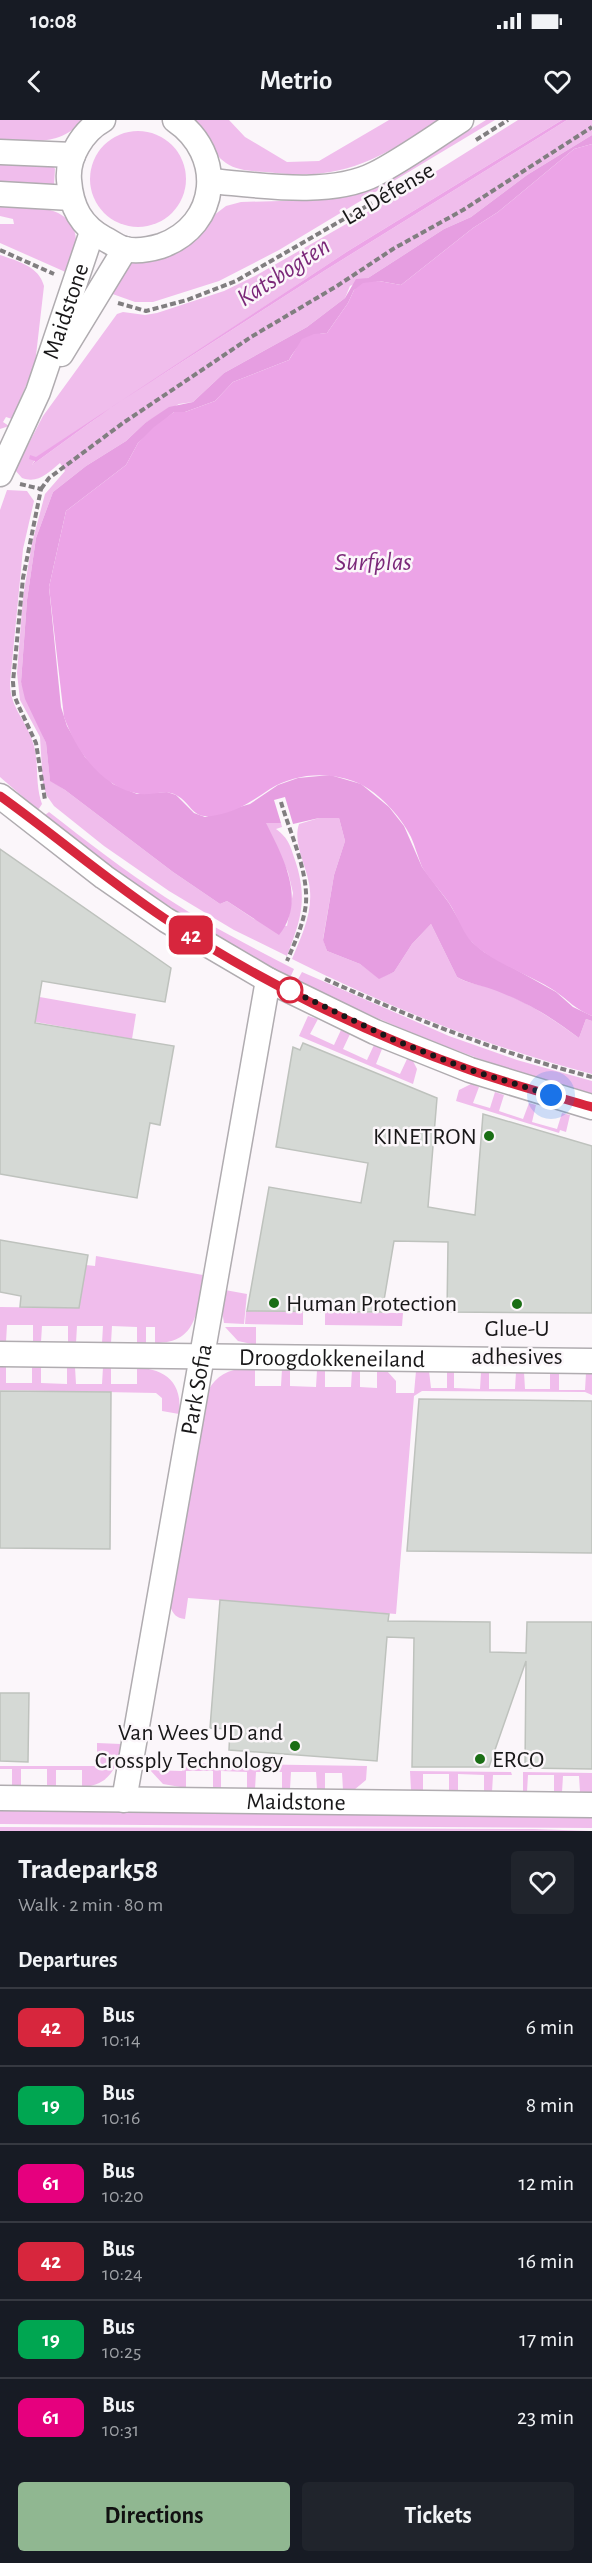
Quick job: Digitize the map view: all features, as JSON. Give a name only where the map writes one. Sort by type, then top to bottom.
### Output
[{"type":"street","points":[[104,120],[82,138],[73,155],[69,176],[71,198],[78,215],[92,232],[126,249],[150,250],[173,242],[192,226],[205,205],[210,181],[207,161],[200,144],[187,128],[175,120]]},
{"type":"street","name":"La Défense","points":[[210,181],[295,188],[331,186],[373,175],[461,120]]},
{"type":"street","points":[[0,152],[73,155]]},
{"type":"street","points":[[0,194],[71,198]]},
{"type":"street","name":"Maidstone","points":[[9,479],[92,232]]},
{"type":"street","name":"Maidstone","points":[[38,392],[126,249]]},
{"type":"street","points":[[0,796],[104,877],[157,914],[268,980],[375,1032],[470,1070],[592,1107]]},
{"type":"street","name":"Park Sofia","points":[[124,1800],[268,980]]},
{"type":"street","name":"Droogdokkeneiland","points":[[0,1354],[592,1361]]},
{"type":"street","name":"Maidstone","points":[[0,1798],[592,1805]]},
{"type":"path","points":[[469,144],[508,120]]},
{"type":"path","points":[[47,806],[42,793],[36,743],[16,701],[13,682],[22,578],[41,489],[48,478],[123,423],[250,337],[337,286],[393,249],[463,210],[592,127]]},
{"type":"path","name":"La Défense","points":[[98,294],[128,307],[146,311],[187,300],[236,281],[379,198]]},
{"type":"path","points":[[0,250],[75,283]]},
{"type":"path","points":[[9,479],[41,489]]},
{"type":"path","points":[[281,802],[304,877],[306,892],[303,918],[287,961]]},
{"type":"path","points":[[276,955],[292,964]]},
{"type":"path","points":[[318,976],[462,1037],[592,1077]]},
{"type":"shaded area","points":[[0,120],[84,120],[64,135],[35,141],[0,139]]},
{"type":"shaded area","points":[[192,120],[229,120],[245,137],[287,162],[319,161],[389,120],[440,120],[377,157],[358,165],[317,174],[293,174],[245,170],[230,166],[216,154]]},
{"type":"shaded area","points":[[486,120],[495,120],[279,250],[219,281],[153,302],[135,302],[107,292],[125,267],[209,219],[226,206],[241,202],[315,200],[344,196],[397,175]]},
{"type":"shaded area","points":[[518,120],[562,120],[348,251],[152,381],[567,120],[592,120],[592,135],[527,175],[471,217],[444,229],[368,278],[350,286],[345,298],[307,327],[224,373],[193,402],[179,404],[145,423],[126,441],[86,466],[53,492],[36,538],[27,600],[21,682],[46,743],[50,780],[173,872],[220,904],[227,901],[254,919],[287,926],[293,893],[288,872],[265,823],[281,823],[282,827],[276,829],[286,839],[292,850],[299,874],[302,898],[299,920],[287,956],[234,930],[169,891],[104,846],[54,806],[47,796],[43,785],[40,737],[20,700],[17,673],[23,597],[32,543],[45,494],[65,471],[60,463],[38,479],[33,480],[22,478],[15,470],[43,416],[117,314],[123,312],[145,315],[157,313],[224,291],[255,276],[411,187]],"holes":[[[99,416],[32,465],[36,458]]]},
{"type":"shaded area","points":[[138,131],[156,135],[172,145],[182,161],[186,179],[182,197],[172,213],[156,223],[138,227],[120,223],[104,213],[94,197],[90,179],[94,161],[104,145],[120,135]]},
{"type":"shaded area","points":[[592,135],[592,144],[574,149],[498,212],[473,228],[401,285],[379,281],[354,290],[348,303],[327,333],[315,335],[305,341],[289,360],[233,382],[215,401],[185,412],[174,412],[138,443],[126,465],[66,511],[49,587],[61,707],[67,726],[85,757],[113,784],[137,794],[167,792],[176,795],[194,813],[205,817],[250,804],[278,785],[298,778],[330,775],[361,784],[389,807],[404,826],[422,867],[449,903],[472,942],[484,952],[556,992],[573,1007],[592,1016],[592,1021],[586,1019],[579,1038],[549,1017],[520,1001],[457,977],[431,924],[412,944],[394,972],[379,979],[360,964],[327,951],[323,940],[334,875],[345,841],[339,818],[319,818],[293,824],[285,797],[274,800],[281,823],[266,823],[285,864],[292,893],[287,922],[279,935],[227,901],[220,904],[50,781],[46,743],[25,699],[21,682],[27,600],[36,538],[53,492],[86,466],[126,441],[145,423],[169,407],[193,402],[224,373],[307,327],[345,298],[356,279],[368,278],[444,229],[471,217],[527,175]]},
{"type":"shaded area","points":[[0,161],[53,165],[54,185],[0,187]]},
{"type":"shaded area","points":[[0,202],[50,210],[70,222],[75,232],[76,246],[70,274],[0,243],[0,224],[14,224],[13,219],[0,216]]},
{"type":"shaded area","points":[[0,255],[32,269],[44,286],[35,364],[12,419],[6,417],[3,422],[9,426],[0,429]]},
{"type":"shaded area","points":[[7,490],[27,491],[34,501],[23,549],[10,683],[12,699],[34,747],[42,804],[38,810],[0,777],[0,510]]},
{"type":"shaded area","points":[[49,812],[165,897],[212,926],[294,969],[290,978],[226,942],[133,882],[45,815]]},
{"type":"shaded area","points":[[319,818],[339,818],[345,841],[334,875],[323,939],[327,951],[360,964],[379,978],[394,972],[412,944],[431,924],[457,977],[520,1000],[579,1038],[586,1019],[592,1021],[592,1074],[515,1051],[439,1024],[364,993],[292,959],[305,926],[310,900],[309,883],[299,849],[297,832],[299,824]]},
{"type":"shaded area","points":[[302,972],[449,1036],[517,1060],[592,1081],[592,1095],[479,1059],[369,1015],[297,981]]},
{"type":"shaded area","points":[[0,990],[136,1014],[132,1039],[30,1021]]},
{"type":"shaded area","points":[[308,1016],[318,1019],[310,1034],[334,1045],[341,1030],[350,1034],[343,1049],[367,1060],[374,1045],[382,1049],[376,1064],[400,1074],[407,1059],[413,1061],[417,1069],[413,1084],[299,1036]]},
{"type":"shaded area","points":[[471,1084],[479,1087],[473,1103],[490,1108],[495,1092],[504,1095],[499,1111],[523,1119],[529,1103],[536,1105],[532,1122],[557,1129],[562,1113],[570,1115],[566,1132],[560,1130],[559,1133],[456,1101],[459,1090]]},
{"type":"shaded area","points":[[96,1256],[203,1275],[197,1311],[188,1330],[180,1337],[155,1343],[155,1327],[146,1327],[146,1344],[137,1343],[137,1327],[112,1326],[111,1343],[102,1343],[103,1326],[77,1326],[76,1343],[68,1343],[68,1326],[42,1326],[41,1342],[33,1342],[33,1325],[7,1325],[6,1342],[0,1342],[0,1307],[78,1308],[86,1265],[95,1266]]},
{"type":"shaded area","points":[[225,1290],[247,1294],[244,1324],[224,1323],[222,1311]]},
{"type":"shaded area","points":[[246,1311],[303,1312],[303,1325],[245,1324]]},
{"type":"shaded area","points":[[325,1312],[403,1313],[402,1326],[325,1325]]},
{"type":"shaded area","points":[[225,1327],[256,1327],[256,1345],[238,1341]]},
{"type":"shaded area","points":[[0,1366],[6,1366],[6,1383],[32,1383],[32,1366],[41,1367],[41,1383],[67,1384],[67,1367],[75,1367],[76,1384],[102,1384],[103,1367],[111,1367],[111,1384],[137,1384],[137,1368],[156,1371],[164,1375],[175,1386],[180,1403],[179,1414],[162,1411],[162,1398],[156,1393],[0,1390]]},
{"type":"shaded area","points":[[240,1369],[255,1369],[255,1386],[281,1386],[282,1369],[290,1370],[290,1386],[316,1387],[317,1370],[325,1370],[325,1387],[351,1387],[352,1370],[360,1370],[360,1387],[377,1388],[377,1370],[387,1371],[396,1381],[396,1393],[414,1393],[416,1371],[429,1371],[431,1388],[447,1388],[447,1372],[454,1372],[454,1388],[480,1389],[481,1372],[489,1372],[489,1389],[515,1389],[516,1372],[524,1372],[525,1389],[550,1389],[550,1373],[559,1373],[559,1390],[585,1390],[586,1373],[592,1373],[592,1395],[585,1392],[422,1391],[414,1396],[396,1614],[188,1598],[185,1619],[179,1618],[170,1606],[206,1396],[211,1385],[219,1377]]},
{"type":"shaded area","points":[[97,1743],[121,1744],[110,1774],[91,1786],[82,1787],[82,1770],[56,1770],[56,1786],[47,1786],[47,1769],[21,1769],[21,1786],[12,1786],[12,1769],[0,1769],[0,1766],[97,1766]]},
{"type":"shaded area","points":[[182,1763],[367,1766],[366,1780],[354,1790],[343,1790],[342,1773],[325,1773],[325,1790],[317,1789],[316,1772],[291,1772],[290,1789],[282,1789],[282,1772],[256,1772],[255,1789],[247,1789],[247,1772],[221,1771],[221,1788],[213,1788],[213,1771],[186,1771],[186,1788],[163,1784],[150,1770],[182,1771]]},
{"type":"shaded area","points":[[410,1771],[511,1772],[512,1775],[493,1775],[492,1792],[484,1792],[484,1775],[458,1774],[458,1791],[449,1791],[449,1774],[423,1774],[423,1790],[411,1790]]},
{"type":"shaded area","points":[[523,1772],[592,1773],[592,1792],[580,1792],[579,1776],[563,1776],[562,1792],[554,1792],[554,1775],[528,1775],[527,1792],[523,1792]]},
{"type":"shaded area","points":[[0,1810],[592,1817],[592,1828],[0,1824]]},
{"type":"shaded area","points":[[0,1827],[534,1829],[592,1831],[0,1831]]},
{"type":"water","points":[[562,120],[567,120],[324,271],[121,401],[348,251]]},
{"type":"water","name":"Surfplas","points":[[592,144],[592,1016],[545,985],[487,954],[469,939],[449,903],[422,867],[411,837],[401,820],[379,796],[362,785],[332,776],[300,777],[279,784],[238,808],[225,813],[202,816],[172,793],[140,794],[113,784],[102,776],[75,742],[64,717],[49,587],[66,511],[126,465],[138,443],[154,427],[174,412],[185,412],[215,401],[233,382],[289,360],[302,339],[314,334],[327,333],[348,303],[354,290],[363,283],[379,281],[401,285],[473,228],[498,212],[574,149]]},
{"type":"water","points":[[111,408],[32,465],[35,461],[29,459],[30,455],[36,457]]},
{"type":"building","points":[[0,849],[171,968],[165,1002],[42,981],[35,1023],[174,1046],[160,1125],[150,1123],[137,1198],[0,1174]]},
{"type":"building","points":[[303,1043],[437,1098],[428,1207],[475,1215],[483,1114],[592,1146],[592,1313],[447,1312],[448,1242],[394,1241],[382,1312],[247,1311],[269,1187],[361,1203],[368,1163],[276,1147],[293,1047],[300,1050]]},
{"type":"building","points":[[0,1240],[88,1255],[79,1308],[20,1307],[21,1296],[0,1292]]},
{"type":"building","points":[[0,1391],[111,1392],[110,1549],[0,1548]]},
{"type":"building","points":[[419,1399],[592,1401],[592,1553],[407,1551]]},
{"type":"building","points":[[220,1600],[389,1614],[388,1621],[490,1622],[490,1652],[526,1653],[527,1622],[592,1622],[592,1769],[525,1768],[526,1661],[489,1767],[412,1767],[414,1638],[387,1637],[377,1761],[229,1750],[230,1729],[210,1728]]},
{"type":"building","points":[[0,1693],[29,1693],[28,1762],[0,1761]]},
{"type":"bus line","name":"42","points":[[0,796],[104,877],[166,920],[268,980],[375,1032],[470,1070],[592,1107]]},
{"type":"place","name":"KINETRON","points":[[489,1136]]},
{"type":"place","name":"Human Protection","points":[[274,1303]]},
{"type":"place","name":"Glue-U adhesives","points":[[517,1304]]},
{"type":"place","name":"Van Wees UD and Crossply Technology","points":[[295,1746]]},
{"type":"place","name":"ERCO","points":[[480,1759]]},
{"type":"route","points":[[290,990],[288,989],[394,1040],[470,1070],[551,1095]]},
{"type":"water label","name":"Katsbogten","points":[[283,271]]}]
